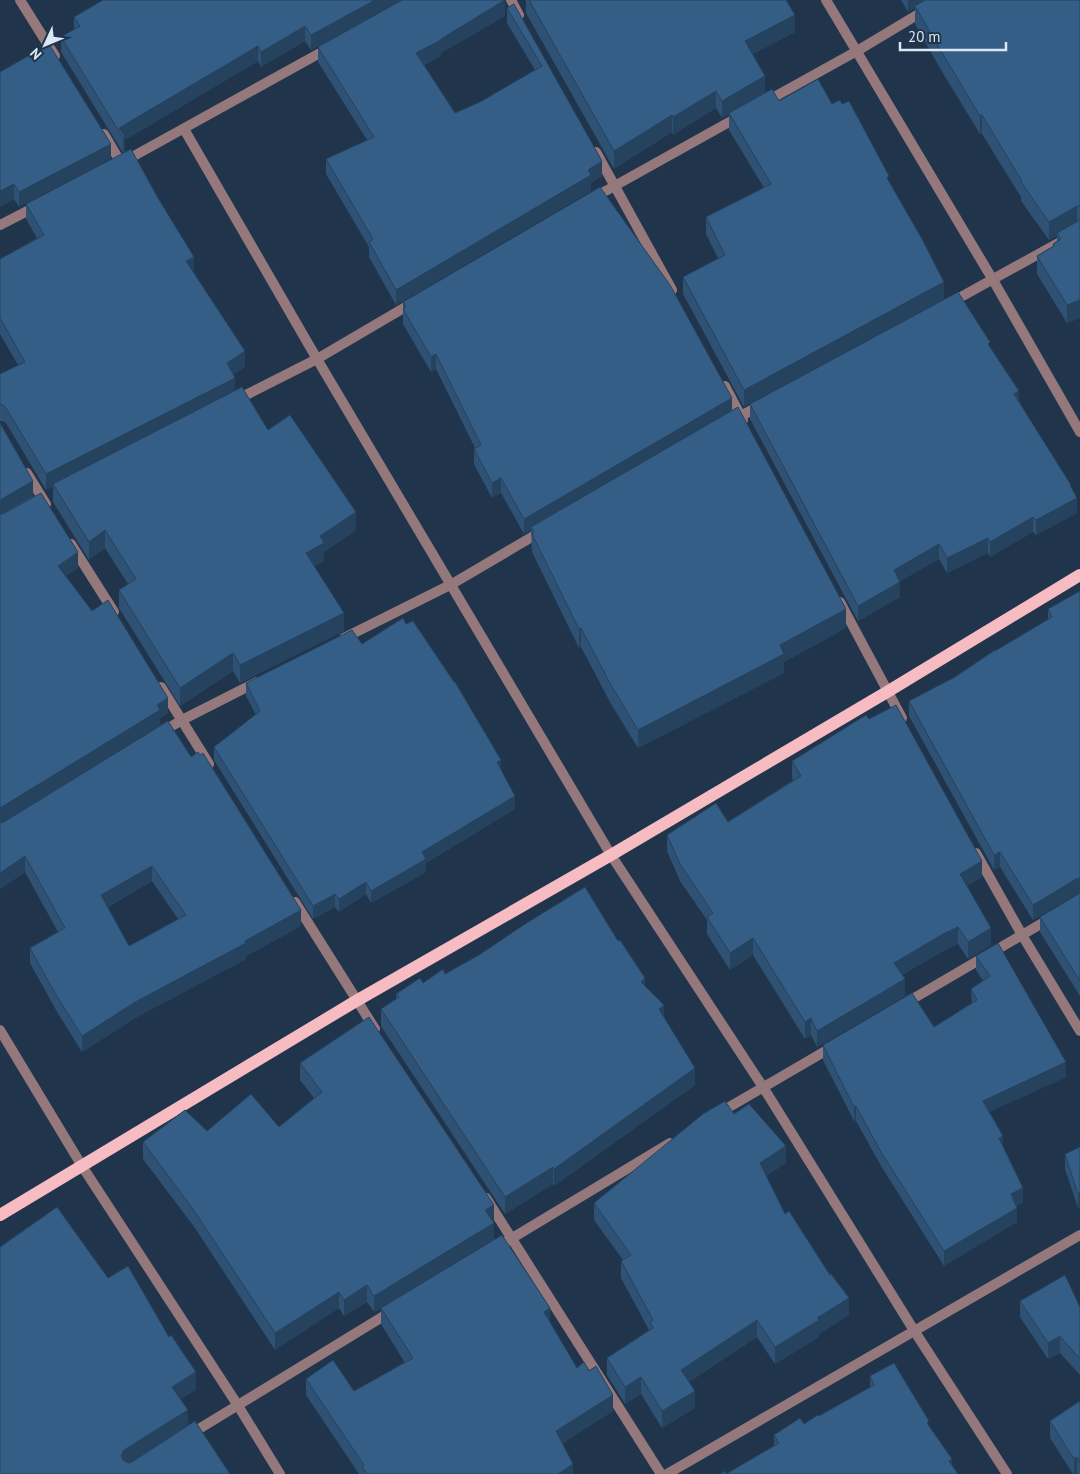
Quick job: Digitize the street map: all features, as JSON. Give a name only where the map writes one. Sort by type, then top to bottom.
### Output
[{"type":"main road","points":[[0,1215],[356,1001],[611,855],[887,692],[1080,575]]},
{"type":"street","points":[[20,0],[60,65]]},
{"type":"street","points":[[511,0],[525,25]]},
{"type":"street","points":[[826,0],[1080,432]]},
{"type":"street","points":[[581,205],[857,51],[942,0]]},
{"type":"street","points":[[96,122],[117,165],[338,43]]},
{"type":"street","points":[[184,129],[611,855],[763,1087],[915,1332],[1007,1474]]},
{"type":"street","points":[[591,143],[676,296]]},
{"type":"street","points":[[0,225],[43,203]]},
{"type":"street","points":[[940,308],[1080,231]]},
{"type":"street","points":[[228,404],[317,358],[419,299]]},
{"type":"street","points":[[718,373],[750,433]]},
{"type":"street","points":[[724,426],[767,402]]},
{"type":"street","points":[[24,467],[53,515]]},
{"type":"street","points":[[338,641],[452,584],[554,524]]},
{"type":"street","points":[[63,532],[120,622]]},
{"type":"street","points":[[837,597],[907,726]]},
{"type":"street","points":[[149,740],[182,720],[269,676]]},
{"type":"street","points":[[156,679],[212,769]]},
{"type":"street","points":[[969,840],[1022,935],[1080,1031]]},
{"type":"street","points":[[290,893],[383,1042]]},
{"type":"street","points":[[896,1009],[1063,910]]},
{"type":"street","points":[[0,1030],[82,1166],[237,1404],[280,1474]]},
{"type":"street","points":[[713,1117],[846,1038]]},
{"type":"street","points":[[488,1253],[680,1137]]},
{"type":"street","points":[[480,1189],[513,1238],[661,1474]]},
{"type":"street","points":[[667,1474],[1080,1235]]},
{"type":"street","points":[[178,1442],[404,1303]]},
{"type":"building","points":[[103,0],[375,0],[311,35],[305,26],[261,52],[258,46],[119,128],[125,137],[123,138],[61,37],[80,26],[74,17]]},
{"type":"building","points":[[402,0],[505,0],[441,40],[416,53],[455,113],[480,102],[542,66],[507,8],[514,4],[602,161],[588,170],[591,175],[396,290],[369,242],[373,239],[326,159],[374,137],[318,47]]},
{"type":"building","points":[[529,0],[786,0],[795,15],[745,41],[765,76],[722,101],[716,91],[673,117],[672,115],[614,151]]},
{"type":"building","points":[[925,0],[1080,0],[1080,206],[1049,222],[1021,182],[982,115],[980,116],[915,6]]},
{"type":"building","points":[[49,44],[111,144],[19,192],[14,184],[0,191],[0,72]]},
{"type":"building","points":[[818,79],[832,104],[840,100],[842,104],[849,101],[889,176],[887,178],[944,282],[744,390],[683,277],[725,255],[706,217],[771,184],[729,113],[772,89],[779,101]]},
{"type":"building","points":[[131,149],[194,257],[186,261],[245,351],[227,363],[235,378],[46,474],[6,408],[0,405],[0,374],[25,362],[0,318],[0,259],[44,235],[26,204]]},
{"type":"building","points":[[600,187],[670,285],[732,398],[524,519],[501,478],[492,483],[474,449],[481,445],[436,354],[431,357],[403,309],[406,307],[403,302]]},
{"type":"building","points":[[1080,220],[1080,300],[1067,305],[1037,256],[1054,246],[1053,244],[1061,239],[1057,233]]},
{"type":"building","points":[[958,292],[990,342],[988,344],[1019,391],[1014,394],[1071,485],[1077,498],[1036,520],[1033,517],[990,542],[988,538],[947,558],[939,544],[894,570],[900,582],[858,606],[750,404]]},
{"type":"building","points":[[242,387],[268,430],[290,415],[356,512],[320,536],[324,543],[306,553],[344,613],[240,665],[233,653],[180,688],[119,590],[136,579],[105,530],[89,542],[53,484]]},
{"type":"building","points":[[738,407],[846,609],[780,645],[784,654],[638,730],[611,685],[581,628],[579,629],[532,534],[534,532],[531,527]]},
{"type":"building","points":[[0,423],[33,481],[0,500]]},
{"type":"building","points":[[41,493],[78,552],[58,566],[92,611],[108,600],[168,698],[157,705],[160,710],[0,808],[0,514]]},
{"type":"building","points":[[1080,591],[1080,878],[1033,905],[1000,852],[994,855],[909,701],[955,677],[995,650],[1052,617],[1048,609]]},
{"type":"building","points":[[403,618],[406,624],[413,621],[455,682],[501,760],[497,762],[515,796],[422,852],[426,859],[371,891],[366,882],[339,899],[335,894],[313,906],[214,747],[260,711],[246,683],[352,630],[362,644]]},
{"type":"building","points":[[896,705],[982,861],[960,874],[991,928],[968,942],[958,927],[894,963],[905,979],[817,1031],[811,1018],[805,1022],[753,938],[730,953],[707,917],[713,913],[680,864],[667,835],[716,803],[728,822],[801,776],[792,761],[866,715],[869,719]]},
{"type":"building","points":[[168,721],[191,757],[198,752],[200,755],[203,753],[301,910],[245,941],[246,943],[137,1001],[82,1036],[56,995],[30,948],[65,928],[25,856],[0,873],[0,823]],"holes":[[[152,866],[186,915],[129,946],[101,895]]]},
{"type":"building","points":[[585,887],[618,941],[620,940],[645,978],[641,982],[664,1005],[659,1009],[695,1068],[554,1169],[553,1167],[505,1197],[381,1009],[399,997],[396,994],[420,978],[423,983],[443,969],[445,974],[479,955]]},
{"type":"building","points":[[1080,893],[1080,981],[1040,917]]},
{"type":"building","points":[[998,943],[1066,1062],[983,1101],[1003,1136],[999,1138],[1023,1188],[1011,1194],[1017,1208],[944,1251],[881,1152],[856,1106],[854,1107],[823,1045],[912,993],[934,1027],[977,1000],[971,989],[990,976],[976,956]]},
{"type":"building","points":[[369,1017],[494,1205],[485,1210],[494,1223],[374,1296],[367,1285],[344,1300],[339,1292],[275,1333],[195,1212],[143,1142],[185,1110],[207,1131],[251,1094],[279,1127],[322,1092],[300,1063]]},
{"type":"building","points":[[725,1101],[734,1114],[749,1104],[786,1146],[760,1163],[785,1214],[789,1211],[830,1275],[849,1298],[817,1318],[819,1320],[775,1347],[757,1320],[681,1370],[695,1391],[662,1411],[641,1377],[625,1387],[607,1358],[653,1328],[650,1322],[653,1320],[621,1261],[631,1255],[594,1203],[703,1114]]},
{"type":"building","points":[[1080,1147],[1080,1192],[1078,1194],[1065,1154]]},
{"type":"building","points":[[57,1207],[108,1278],[128,1266],[169,1337],[171,1335],[196,1372],[172,1387],[188,1410],[124,1450],[121,1456],[123,1460],[128,1463],[132,1462],[195,1421],[230,1474],[0,1474],[0,1247]]},
{"type":"building","points":[[502,1235],[550,1308],[544,1312],[577,1368],[584,1362],[589,1371],[596,1366],[613,1395],[556,1431],[573,1464],[558,1474],[367,1474],[362,1466],[364,1465],[306,1379],[333,1360],[354,1391],[413,1358],[381,1308]]},
{"type":"building","points":[[1065,1275],[1080,1307],[1080,1359],[1060,1336],[1048,1343],[1020,1301]]},
{"type":"building","points":[[894,1363],[929,1421],[927,1423],[952,1459],[949,1461],[958,1474],[726,1474],[779,1443],[774,1435],[800,1418],[804,1424],[874,1385],[870,1376]]},
{"type":"building","points":[[1080,1401],[1080,1463],[1077,1457],[1074,1459],[1050,1421]]}]
